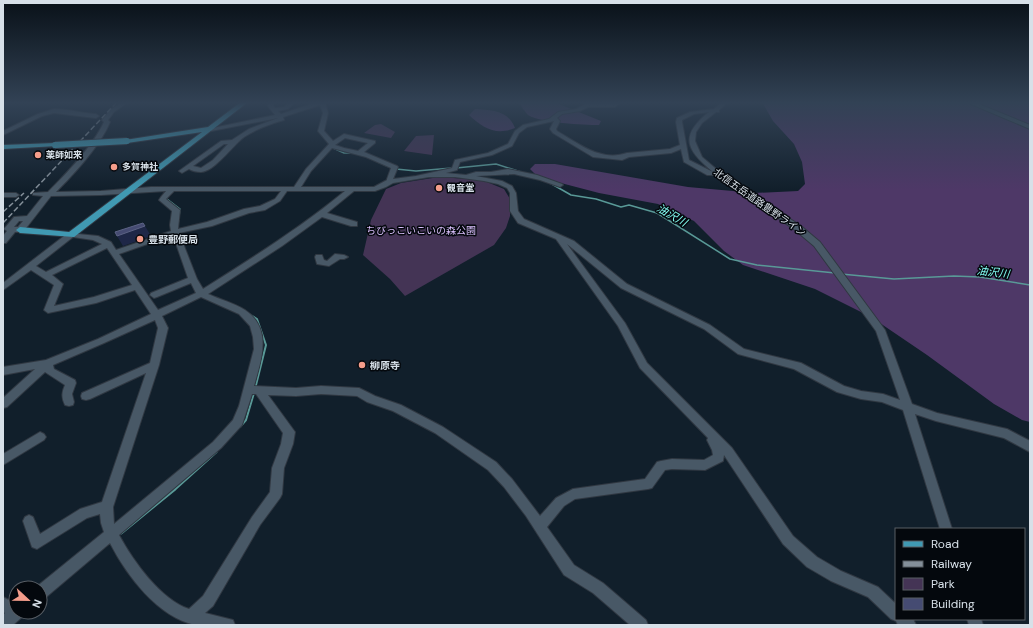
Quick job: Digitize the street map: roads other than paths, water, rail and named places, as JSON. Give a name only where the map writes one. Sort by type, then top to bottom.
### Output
[{"type":"main road","points":[[3,147],[127,141],[190,131]]},
{"type":"main road","points":[[17,230],[71,235],[207,131]]},
{"type":"street","points":[[3,241],[29,218],[48,195],[69,175],[102,131]]},
{"type":"street","points":[[233,142],[223,142],[185,169],[201,171],[207,168],[227,150],[233,142],[249,131]]},
{"type":"street","points":[[321,131],[331,145],[344,151],[359,153],[395,168],[390,179],[391,181]]},
{"type":"street","points":[[35,194],[48,195],[172,189],[375,189],[384,186],[391,181],[429,175],[455,168],[457,161],[490,154],[510,145],[518,131]]},
{"type":"street","points":[[555,131],[593,156],[622,158],[627,155],[671,151],[683,146]]},
{"type":"street","points":[[681,131],[686,161],[709,174],[717,174]]},
{"type":"street","name":"北信五岳道路豊野ライン","points":[[693,131],[692,141],[700,158],[717,174],[798,228],[817,244],[880,330],[907,405],[946,528]]},
{"type":"street","points":[[297,188],[308,170],[331,145],[344,136],[365,139],[373,142],[359,153]]},
{"type":"street","points":[[464,177],[478,172],[489,174],[508,171],[541,178],[560,184]]},
{"type":"street","points":[[429,175],[464,177],[500,182],[510,187],[513,193],[514,211],[521,222],[571,243],[624,286],[707,327],[741,352],[797,366],[841,389],[861,395],[883,398],[951,421],[1008,434],[1030,447]]},
{"type":"street","points":[[116,253],[174,232],[209,224],[247,211],[262,208],[278,200],[286,188]]},
{"type":"street","points":[[48,586],[216,445],[238,422],[254,390],[259,349],[258,337],[254,325],[242,312],[201,294],[193,279],[174,232],[176,210],[163,200],[163,198],[172,189]]},
{"type":"street","points":[[3,371],[48,363],[201,294],[237,272],[321,214],[352,189]]},
{"type":"street","points":[[3,195],[16,195]]},
{"type":"street","points":[[321,214],[354,224]]},
{"type":"street","points":[[17,230],[8,229],[17,219],[29,218]]},
{"type":"street","points":[[4,285],[71,235],[95,238],[108,244],[116,253],[157,315],[163,328],[154,365],[107,507],[106,522],[111,534],[154,595],[172,608],[191,617],[228,625]]},
{"type":"street","points":[[558,238],[622,325],[643,365],[728,451],[788,540],[812,562],[836,576],[873,592],[895,613]]},
{"type":"street","points":[[46,275],[108,244]]},
{"type":"street","points":[[319,257],[320,262],[329,264],[338,256],[344,257]]},
{"type":"street","points":[[30,266],[59,284],[48,310],[96,300],[137,286]]},
{"type":"street","points":[[154,295],[193,279]]},
{"type":"street","points":[[48,363],[50,371],[71,383],[67,394],[69,402]]},
{"type":"street","points":[[3,404],[48,363]]},
{"type":"street","points":[[86,396],[154,365]]},
{"type":"street","points":[[254,390],[296,392],[321,390],[359,392],[371,399],[397,408],[439,430],[492,466],[508,483],[540,526],[569,570],[598,588],[641,625]]},
{"type":"street","points":[[191,617],[208,601],[256,521],[276,494],[278,468],[288,444],[289,432],[254,390]]},
{"type":"street","points":[[3,466],[7,463],[3,461],[40,437]]},
{"type":"street","points":[[540,526],[560,502],[573,494],[648,484],[661,466],[705,465],[718,458],[718,450],[712,441],[714,437]]},
{"type":"street","points":[[29,521],[37,542],[84,513],[107,507]]},
{"type":"waterway","name":"油沢川","points":[[331,147],[344,153],[353,153]]},
{"type":"waterway","name":"油沢川","points":[[378,162],[392,168]]},
{"type":"waterway","name":"油沢川","points":[[456,168],[496,164],[521,172]]},
{"type":"waterway","name":"油沢川","points":[[396,169],[416,171],[452,168]]},
{"type":"waterway","name":"油沢川","points":[[550,183],[571,195],[596,199],[621,207],[629,205],[657,213],[730,259],[757,265],[835,273]]},
{"type":"waterway","points":[[167,197],[167,199],[180,209],[178,225]]},
{"type":"waterway","name":"油沢川","points":[[841,274],[894,279],[954,276],[980,277],[1030,285]]},
{"type":"waterway","points":[[246,312],[257,319],[266,345],[255,389]]},
{"type":"waterway","points":[[240,427],[246,420],[254,393]]},
{"type":"waterway","points":[[121,533],[175,489],[216,452]]},
{"type":"railway","points":[[3,223],[89,131]]},
{"type":"railway","points":[[3,212],[24,193]]},
{"type":"place","name":"薬師如来","points":[[38,155]]},
{"type":"place","name":"多賀神社","points":[[114,167]]},
{"type":"place","name":"観音堂","points":[[439,188]]},
{"type":"place","name":"豊野郵便局","points":[[140,239]]},
{"type":"place","name":"柳原寺","points":[[362,365]]},
{"type":"park label","name":"ちびっこいこいの森公園","points":[[421,230]]}]
